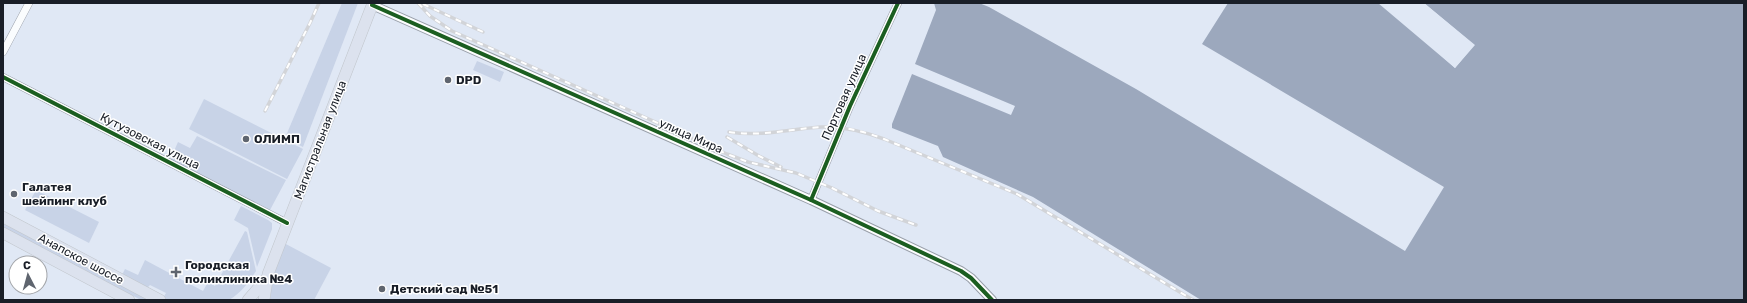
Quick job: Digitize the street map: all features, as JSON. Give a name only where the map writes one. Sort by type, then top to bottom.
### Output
[{"type":"highway","name":"Магистральная улица","points":[[264,300],[267,278],[287,223],[373,4]]},
{"type":"highway","name":"Анапское шоссе","points":[[3,217],[160,300]]},
{"type":"highway","name":"Анапское шоссе","points":[[3,233],[129,300]]},
{"type":"highway","name":"Магистральная улица","points":[[248,300],[267,278]]},
{"type":"street","points":[[3,52],[29,3]]},
{"type":"street","name":"Портовая улица","points":[[811,200],[850,106],[898,3]]},
{"type":"street","name":"улица Мира","points":[[373,4],[811,200],[961,271],[971,278],[992,300]]},
{"type":"street","name":"Кутузовская улица","points":[[3,76],[287,223]]},
{"type":"shaded area","points":[[342,3],[358,3],[303,147],[285,138]]},
{"type":"shaded area","points":[[934,3],[979,3],[989,7],[1136,89],[1405,251],[1444,187],[1202,44],[1228,3],[1378,3],[1455,68],[1474,45],[1424,3],[1744,3],[1744,300],[1201,300],[1033,197],[943,157],[938,146],[892,128],[892,124],[912,74],[1011,115],[1015,106],[915,64],[936,10]]},
{"type":"shaded area","points":[[477,61],[504,72],[500,82],[473,70]]},
{"type":"shaded area","name":"ОЛИМП","points":[[204,99],[303,149],[287,179],[189,129]]},
{"type":"shaded area","points":[[197,136],[286,180],[270,210],[170,160],[178,142],[190,148]]},
{"type":"shaded area","points":[[36,190],[99,222],[89,243],[25,210]]},
{"type":"shaded area","points":[[241,206],[272,223],[272,229],[257,267],[248,228],[234,220]]},
{"type":"shaded area","points":[[3,222],[148,300],[141,300],[3,229]]},
{"type":"shaded area","points":[[245,231],[247,232],[256,271],[244,287],[229,300],[167,300],[163,298],[166,293],[150,285],[147,288],[122,275],[125,269],[138,275],[145,260],[203,291],[208,282],[215,286]]},
{"type":"shaded area","points":[[284,243],[331,268],[314,300],[270,300],[273,274]]},
{"type":"pier","points":[[1422,3],[1424,3],[1475,45],[1455,68],[1405,23],[1455,65],[1472,45]]},
{"type":"railway","points":[[265,111],[319,3]]},
{"type":"railway","points":[[418,3],[430,16],[452,31],[727,154],[748,162],[796,173],[832,188],[878,211],[916,225]]},
{"type":"railway","points":[[423,4],[483,32]]},
{"type":"railway","points":[[729,132],[752,134],[821,127],[837,127],[861,131],[876,136],[1017,194],[1193,300]]},
{"type":"railway","points":[[727,137],[781,167]]},
{"type":"cycle path","points":[[811,200],[850,106],[898,3]]},
{"type":"cycle path","points":[[372,5],[811,200],[961,271],[971,278],[992,300]]},
{"type":"cycle path","points":[[3,77],[287,223]]},
{"type":"place","name":"DPD","points":[[448,80]]},
{"type":"place","name":"ОЛИМП","points":[[246,139]]},
{"type":"place","name":"Галатея шейпинг клуб","points":[[14,194]]},
{"type":"place","name":"Городская поликлиника №4","points":[[176,272]]},
{"type":"place","name":"Детский сад №51","points":[[382,289]]}]
